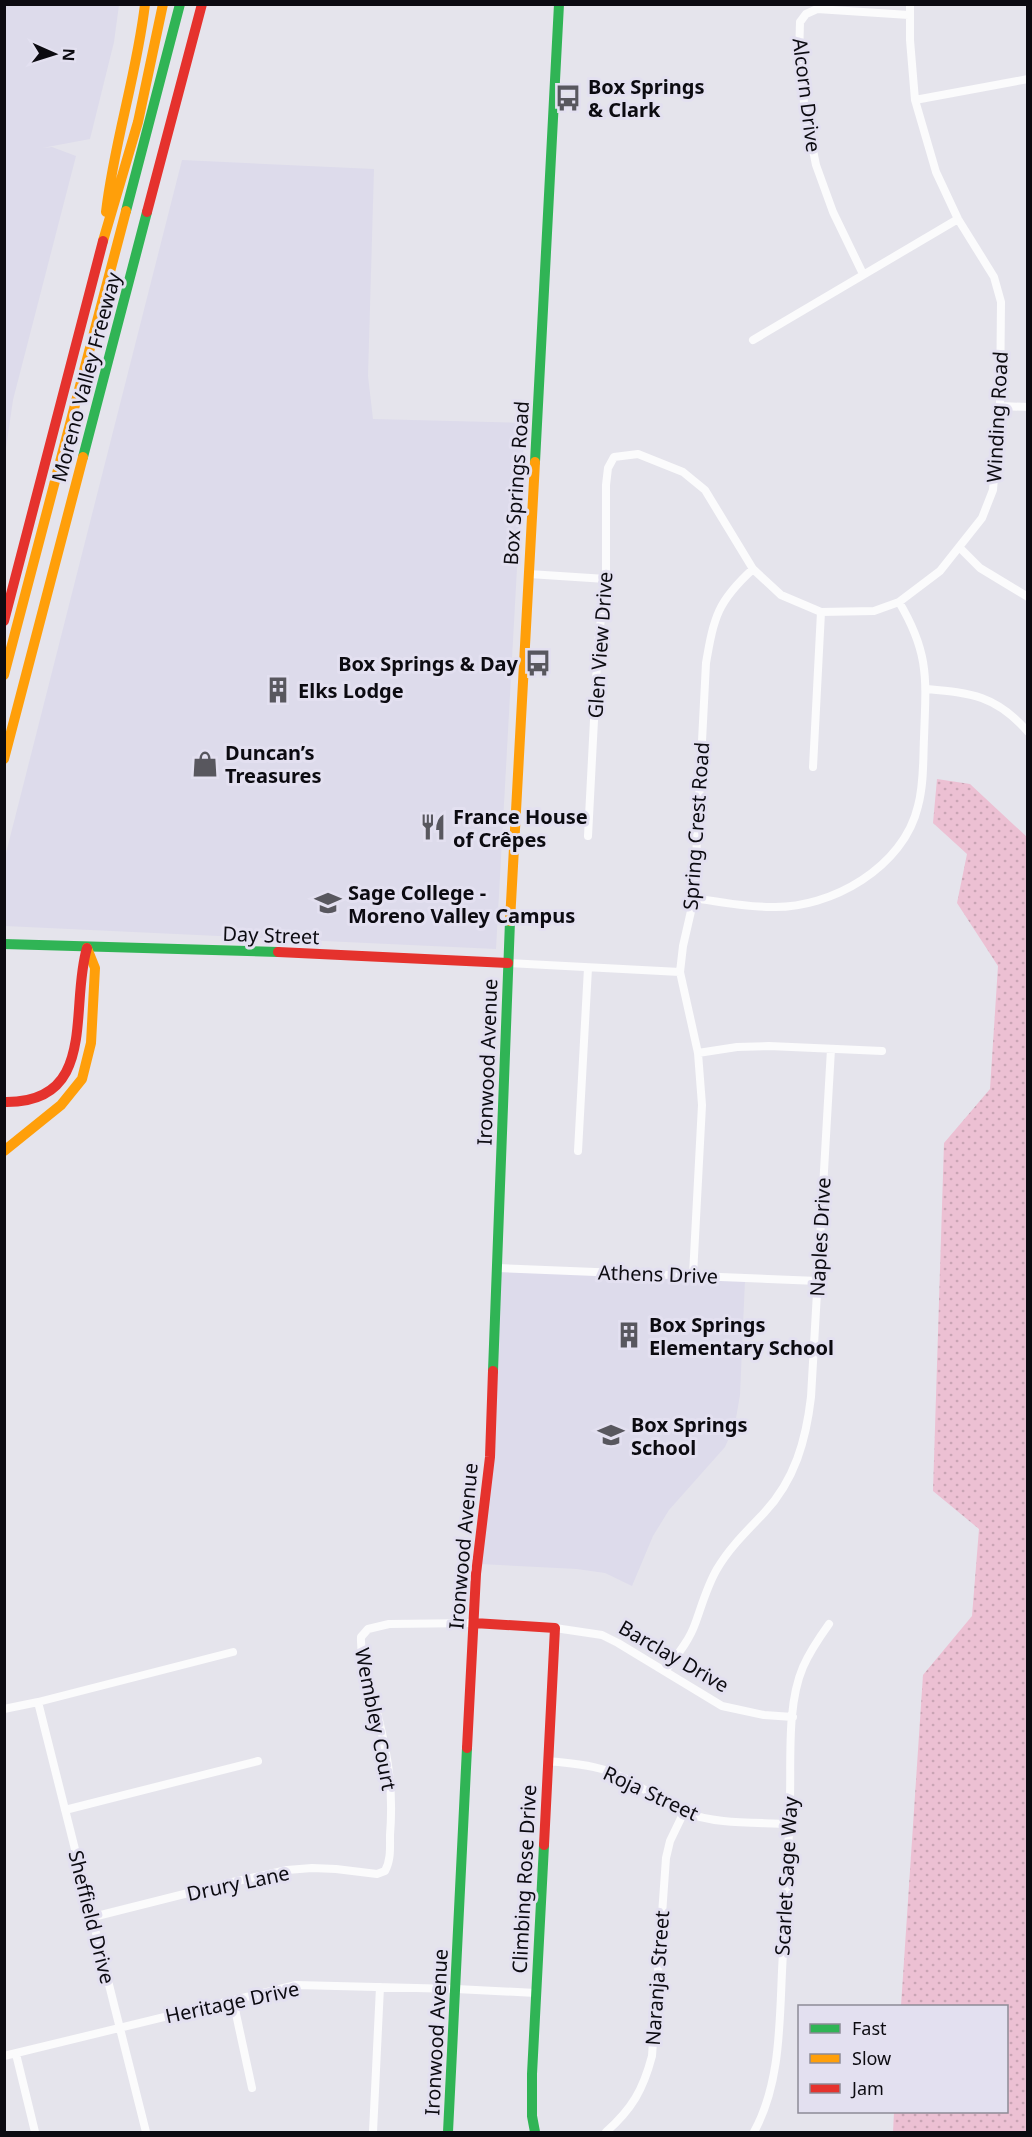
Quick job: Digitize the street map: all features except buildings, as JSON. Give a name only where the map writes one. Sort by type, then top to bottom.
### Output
[{"type":"main road","points":[[105,236],[108,183],[140,49],[145,4]]},
{"type":"main road","name":"Moreno Valley Freeway","points":[[4,621],[105,236],[144,98],[163,4]]},
{"type":"main road","points":[[4,675],[180,4]]},
{"type":"main road","name":"Moreno Valley Freeway","points":[[4,759],[202,4]]},
{"type":"main road","name":"Box Springs Road","points":[[508,963],[559,4]]},
{"type":"main road","name":"Day Street","points":[[4,944],[269,952],[508,963]]},
{"type":"main road","points":[[4,1102],[18,1103],[48,1093],[68,1070],[74,1058],[81,968],[87,948]]},
{"type":"main road","points":[[4,1151],[61,1105],[81,1078],[91,1043],[95,968],[87,948]]},
{"type":"main road","name":"Ironwood Avenue","points":[[448,2133],[477,1564],[489,1457],[508,963]]},
{"type":"main road","name":"Barclay Drive","points":[[474,1623],[555,1628]]},
{"type":"main road","name":"Climbing Rose Drive","points":[[534,2133],[531,2095],[555,1628]]},
{"type":"street","name":"Winding Road","points":[[615,457],[638,454],[683,472],[705,490],[753,569],[781,595],[821,612],[874,611],[899,602],[940,572],[982,518],[993,490],[1000,406],[1001,302],[994,277],[958,219],[936,172],[915,100],[910,4]]},
{"type":"street","name":"Alcorn Drive","points":[[863,274],[833,212],[816,165],[805,111],[799,58],[800,22],[806,14],[816,9],[909,15]]},
{"type":"street","points":[[915,100],[1028,79]]},
{"type":"street","points":[[753,340],[958,219]]},
{"type":"street","points":[[1000,406],[1028,407]]},
{"type":"street","name":"Glen View Drive","points":[[588,836],[598,643],[606,579],[606,485],[608,468],[615,457]]},
{"type":"street","points":[[960,548],[980,568],[1028,597]]},
{"type":"street","name":"Spring Crest Road","points":[[693,1275],[702,1105],[698,1053],[680,972],[682,946],[694,898],[706,663],[711,631],[720,606],[731,590],[753,569]]},
{"type":"street","points":[[529,574],[606,579]]},
{"type":"street","points":[[694,898],[772,907],[796,906],[823,899],[876,871],[896,852],[909,832],[918,806],[926,689],[925,664],[919,641],[899,602]]},
{"type":"street","points":[[813,767],[821,612]]},
{"type":"street","points":[[926,689],[979,696],[1001,706],[1028,732]]},
{"type":"street","name":"Day Street","points":[[508,963],[680,972]]},
{"type":"street","points":[[578,1151],[588,968]]},
{"type":"street","points":[[698,1053],[737,1047],[769,1046],[882,1051]]},
{"type":"street","name":"Naples Drive","points":[[666,1670],[685,1645],[715,1572],[728,1550],[781,1493],[796,1462],[808,1425],[831,1049]]},
{"type":"street","name":"Athens Drive","points":[[498,1268],[818,1281]]},
{"type":"street","name":"Barclay Drive","points":[[361,1637],[368,1629],[389,1624],[474,1623]]},
{"type":"street","name":"Scarlet Sage Way","points":[[754,2133],[767,2102],[778,2041],[796,1693],[802,1669],[814,1645],[829,1624]]},
{"type":"street","name":"Barclay Drive","points":[[555,1628],[602,1635],[618,1642],[722,1706],[764,1715],[793,1717]]},
{"type":"street","name":"Wembley Court","points":[[361,1637],[362,1657],[383,1737],[391,1779],[392,1815],[389,1858],[384,1871]]},
{"type":"street","points":[[4,1709],[233,1652]]},
{"type":"street","name":"Sheffield Drive","points":[[38,1702],[146,2133]]},
{"type":"street","points":[[65,1810],[258,1761]]},
{"type":"street","name":"Roja Street","points":[[548,1761],[606,1770],[627,1778],[684,1812],[717,1820],[790,1824]]},
{"type":"street","name":"Naranja Street","points":[[606,2133],[635,2101],[646,2080],[652,2056],[666,1858],[670,1841],[684,1812]]},
{"type":"street","name":"Drury Lane","points":[[93,1917],[279,1872],[312,1868],[377,1874],[384,1871]]},
{"type":"street","name":"Heritage Drive","points":[[4,2056],[296,1985],[536,1993]]},
{"type":"street","points":[[373,2133],[380,1987]]},
{"type":"street","points":[[233,2000],[252,2088]]},
{"type":"street","points":[[16,2054],[34,2133]]},
{"type":"shaded area","points":[[5,4],[119,5],[114,42],[90,139],[42,148],[52,147],[76,156],[13,400],[5,455]]},
{"type":"shaded area","points":[[182,160],[374,169],[368,376],[373,419],[525,423],[496,949],[5,926],[5,857]]},
{"type":"shaded area","points":[[937,779],[970,784],[1027,837],[1027,2132],[893,2132],[894,2113],[1008,2113],[1008,2005],[901,2005],[923,1675],[972,1616],[979,1529],[933,1491],[944,1143],[990,1089],[998,966],[957,903],[967,854],[933,823]]},
{"type":"shaded area","name":"Box Springs School","points":[[500,1270],[745,1280],[740,1395],[735,1424],[725,1447],[669,1510],[653,1536],[632,1586],[605,1573],[577,1569],[479,1564]]},
{"type":"traffic: fast","points":[[126,211],[180,4]]},
{"type":"traffic: fast","points":[[535,462],[559,4]]},
{"type":"traffic: fast","points":[[83,457],[147,212]]},
{"type":"traffic: fast","points":[[493,1371],[510,921]]},
{"type":"traffic: fast","points":[[4,944],[278,952]]},
{"type":"traffic: fast","points":[[448,2132],[467,1748]]},
{"type":"traffic: fast","points":[[535,2132],[532,2116],[532,2074],[544,1845]]},
{"type":"traffic: slow","points":[[106,212],[145,4]]},
{"type":"traffic: slow","points":[[103,241],[138,122],[163,4]]},
{"type":"traffic: slow","points":[[4,675],[126,211]]},
{"type":"traffic: slow","points":[[4,759],[83,457]]},
{"type":"traffic: slow","points":[[510,921],[535,462]]},
{"type":"traffic: slow","points":[[4,1151],[61,1105],[82,1079],[91,1043],[95,968],[87,948]]},
{"type":"traffic: jam","points":[[147,212],[202,4]]},
{"type":"traffic: jam","points":[[4,621],[103,241]]},
{"type":"traffic: jam","points":[[4,1102],[34,1098],[55,1087],[67,1070],[74,1048],[82,972],[87,948]]},
{"type":"traffic: jam","points":[[278,952],[508,963]]},
{"type":"traffic: jam","points":[[467,1748],[476,1574],[490,1457],[493,1371]]},
{"type":"traffic: jam","points":[[474,1623],[555,1628],[544,1845]]},
{"type":"place","name":"Box Springs & Clark","points":[[568,98]]},
{"type":"place","name":"Box Springs & Day","points":[[538,663]]},
{"type":"place","name":"Elks Lodge","points":[[278,690]]},
{"type":"place","name":"Duncan’s Treasures","points":[[205,764]]},
{"type":"place","name":"France House of Crêpes","points":[[433,827]]},
{"type":"place","name":"Sage College - Moreno Valley Campus","points":[[328,903]]},
{"type":"place","name":"Box Springs Elementary School","points":[[629,1335]]},
{"type":"place","name":"Box Springs School","points":[[611,1435]]}]
